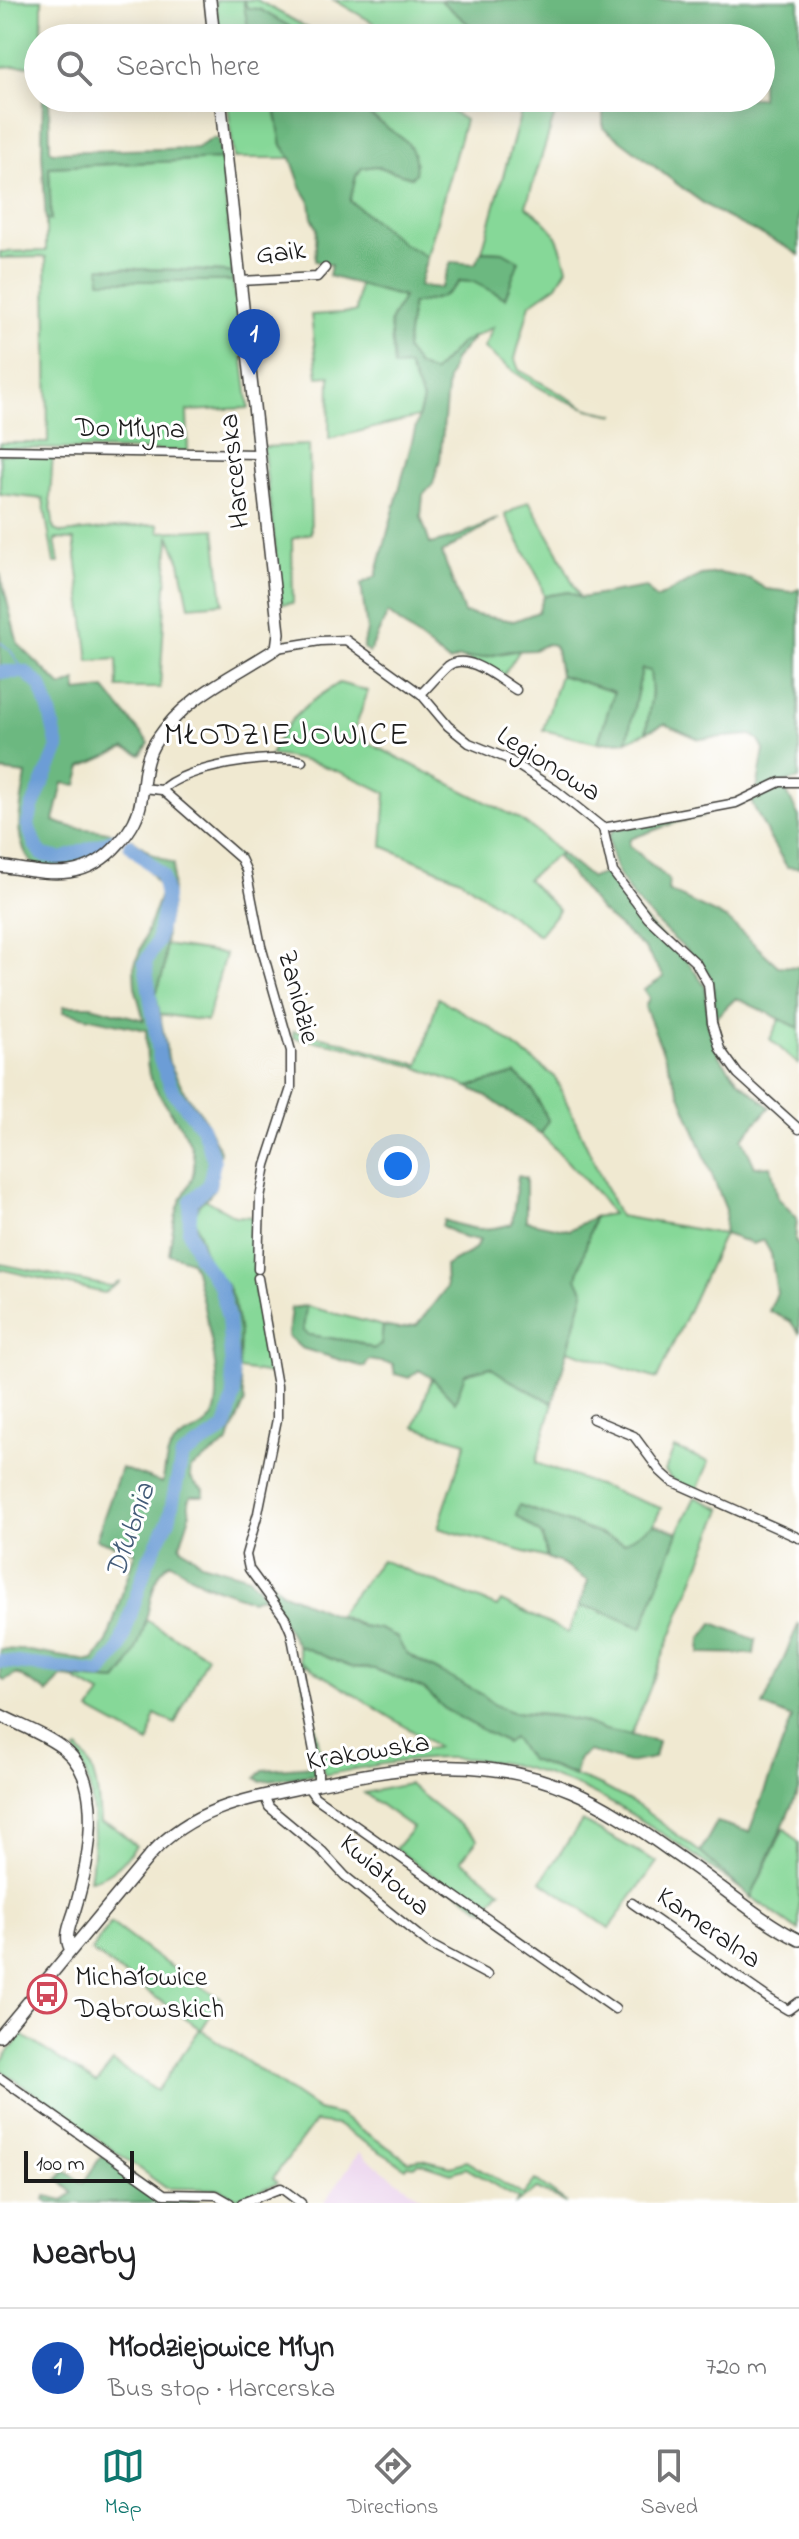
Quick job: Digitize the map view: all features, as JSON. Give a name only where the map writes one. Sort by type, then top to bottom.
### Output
[{"type":"street","points":[[210,0],[213,24]]},
{"type":"street","name":"Harcerska","points":[[222,112],[279,633],[277,648]]},
{"type":"street","name":"Gaik","points":[[240,281],[317,277],[325,268]]},
{"type":"street","name":"Do Młyna","points":[[0,450],[259,454]]},
{"type":"street","name":"Legionowa","points":[[277,648],[346,640],[421,694],[448,726],[469,743],[506,758],[554,789],[603,828],[613,872],[619,881],[648,918],[696,963],[708,984],[712,1023],[720,1049],[738,1074],[799,1129]]},
{"type":"street","points":[[0,866],[66,874],[100,862],[122,840],[137,818],[146,760],[155,742],[180,712],[221,680],[277,648]]},
{"type":"street","points":[[421,694],[451,664],[463,661],[516,690]]},
{"type":"street","points":[[142,788],[162,790],[201,770],[273,757],[302,761]]},
{"type":"street","points":[[603,828],[736,803],[780,782],[799,782]]},
{"type":"street","name":"Zanidzie","points":[[162,790],[241,859],[246,870],[261,946],[291,1051],[291,1088],[266,1165],[260,1198],[258,1274],[277,1386],[277,1419],[246,1555],[249,1569],[285,1618],[291,1632],[318,1772],[312,1785]]},
{"type":"street","points":[[593,1419],[634,1436],[671,1481],[799,1538]]},
{"type":"street","points":[[0,1715],[64,1749],[84,1776],[89,1798],[88,1854],[67,1938],[71,1950]]},
{"type":"street","name":"Krakowska","points":[[0,2036],[152,1853],[189,1821],[217,1808],[264,1795],[431,1765],[501,1770],[571,1791],[622,1818],[799,1940]]},
{"type":"street","points":[[312,1785],[315,1797],[615,2009]]},
{"type":"street","name":"Kwiatowa","points":[[264,1795],[269,1807],[322,1851],[345,1876],[429,1944],[487,1975]]},
{"type":"street","name":"Kameralna","points":[[632,1903],[788,2010],[799,2002]]},
{"type":"street","points":[[0,2078],[164,2194],[216,2195],[230,2203]]},
{"type":"street","points":[[242,2203],[281,2188],[301,2203]]},
{"type":"shaded area","points":[[359,2152],[366,2158],[429,2203],[324,2203]]},
{"type":"green space","points":[[0,0],[42,0],[42,24],[24,24],[24,66],[0,67]]},
{"type":"green space","points":[[243,0],[248,8],[259,9],[285,24],[247,24]]},
{"type":"green space","points":[[257,0],[301,24],[285,24],[268,14],[248,8],[248,24],[218,24],[215,1]]},
{"type":"green space","points":[[334,0],[440,0],[468,24],[376,24]]},
{"type":"green space","points":[[440,0],[799,0],[799,255],[712,209],[603,128],[603,112],[775,112],[775,24],[468,24]]},
{"type":"green space","points":[[43,112],[49,112],[50,150],[53,152],[197,148],[213,138],[218,139],[221,159],[49,167],[51,220],[46,221]]},
{"type":"green space","points":[[229,112],[276,112],[282,145],[291,158],[234,158]]},
{"type":"green space","points":[[276,112],[365,112],[407,142],[415,157],[415,174],[411,177],[376,166],[362,168],[356,176],[350,201],[402,243],[427,257],[419,286],[441,288],[451,262],[475,264],[482,251],[503,252],[519,261],[505,298],[474,282],[460,281],[444,295],[412,304],[406,350],[418,366],[433,373],[460,344],[476,335],[454,360],[448,379],[440,460],[433,484],[423,495],[421,517],[430,544],[454,538],[499,518],[442,553],[464,613],[514,621],[538,612],[544,596],[569,592],[580,598],[646,587],[656,599],[701,575],[719,573],[750,579],[766,589],[792,592],[799,589],[799,779],[757,790],[764,750],[758,739],[751,735],[699,739],[665,724],[646,732],[652,693],[650,671],[642,669],[627,741],[598,743],[614,692],[560,675],[553,645],[449,662],[388,613],[369,653],[363,648],[367,630],[361,584],[376,576],[423,400],[408,366],[394,367],[390,322],[403,297],[329,276],[331,265],[315,261],[317,228],[310,202],[282,145]]},
{"type":"green space","points":[[365,112],[452,112],[465,120],[427,257],[402,243],[350,201],[356,176],[362,168],[376,166],[411,177],[407,142]]},
{"type":"green space","points":[[521,112],[556,112],[526,206],[554,232],[567,268],[557,285],[530,304],[515,359],[519,370],[586,408],[529,381],[484,348],[493,327],[460,344],[433,373],[418,366],[406,350],[412,304],[438,297],[459,281],[474,282],[504,297],[503,252],[482,251]]},
{"type":"green space","points":[[221,159],[233,273],[100,267],[100,281],[233,281],[249,408],[187,411],[188,451],[0,448],[0,443],[48,443],[46,257],[0,258],[0,252],[46,251],[46,221],[51,220],[49,167]]},
{"type":"green space","points":[[100,267],[233,273],[233,281],[100,281]]},
{"type":"green space","points":[[359,285],[403,297],[390,322],[394,366],[408,366],[423,400],[418,417],[329,439],[330,376],[318,377],[311,315],[356,312]]},
{"type":"green space","points":[[309,445],[311,533],[292,539],[293,603],[282,604],[263,447]]},
{"type":"green space","points":[[0,454],[53,454],[50,498],[54,530],[62,533],[158,524],[159,532],[215,529],[223,603],[189,606],[180,562],[169,535],[160,688],[118,688],[117,659],[89,661],[74,540],[55,539],[59,563],[54,563],[43,499],[0,494]]},
{"type":"green space","points":[[529,501],[580,598],[569,592],[544,596],[539,579],[505,515]]},
{"type":"green space","points":[[0,573],[18,644],[62,687],[76,681],[77,692],[105,689],[149,743],[141,755],[125,748],[82,767],[77,785],[63,783],[54,821],[70,827],[120,835],[102,853],[68,869],[34,866],[22,844],[19,822],[26,774],[0,771]]},
{"type":"green space","points":[[520,650],[502,678],[459,658],[479,658]]},
{"type":"green space","points":[[642,669],[651,671],[652,679],[646,732],[627,741]]},
{"type":"green space","points":[[560,675],[614,692],[598,743],[543,730]]},
{"type":"green space","points":[[339,683],[368,691],[353,735],[518,818],[560,853],[527,879],[559,910],[539,935],[460,879],[382,846],[386,793],[330,768],[270,755],[298,713]]},
{"type":"green space","points":[[784,786],[799,817],[799,868],[787,867],[750,799]]},
{"type":"green space","points":[[703,811],[704,816],[630,839],[629,845],[669,880],[668,891],[727,919],[778,966],[799,967],[799,1028],[736,998],[715,1018],[714,990],[708,973],[636,901],[617,871],[609,836],[613,830]]},
{"type":"green space","points":[[132,839],[152,854],[174,864],[164,970],[156,994],[169,1063],[186,1094],[203,1116],[220,1151],[215,1187],[197,1206],[194,1217],[207,1260],[227,1285],[232,1297],[240,1332],[238,1374],[245,1402],[227,1444],[191,1468],[191,1478],[204,1490],[204,1496],[192,1496],[188,1500],[190,1515],[180,1546],[201,1563],[249,1577],[264,1596],[251,1600],[202,1583],[170,1562],[156,1581],[138,1643],[117,1681],[61,1677],[48,1693],[17,1674],[5,1681],[0,1679],[0,1649],[94,1660],[107,1642],[135,1552],[96,1539],[121,1468],[162,1483],[173,1446],[208,1423],[216,1405],[212,1346],[195,1270],[191,1261],[169,1254],[179,1204],[193,1175],[192,1149],[151,1079],[146,1030],[63,1012],[64,1006],[91,1006],[144,1020],[135,987],[134,967],[161,892],[146,868],[125,848]]},
{"type":"green space","points":[[560,853],[591,878],[609,872],[633,908],[688,962],[705,986],[708,1025],[719,1056],[739,1081],[770,1107],[742,1138],[755,1167],[771,1166],[778,1198],[797,1218],[799,1333],[790,1321],[769,1311],[777,1293],[771,1254],[764,1240],[753,1244],[724,1234],[726,1210],[645,1007],[649,998],[644,990],[664,977],[645,949],[600,910],[557,857]]},
{"type":"green space","points":[[165,945],[225,954],[207,1021],[159,1014],[156,994],[164,970]]},
{"type":"green space","points":[[438,998],[491,1028],[555,1077],[619,1216],[724,1234],[657,1379],[568,1350],[584,1292],[576,1278],[594,1217],[612,1214],[597,1193],[541,1134],[548,1120],[533,1091],[516,1074],[468,1087],[344,1046],[294,1038],[293,1031],[340,1041],[419,1065]]},
{"type":"green space","points":[[780,1019],[799,1028],[799,1065],[770,1039]]},
{"type":"green space","points":[[516,1074],[533,1091],[548,1120],[541,1134],[468,1087]]},
{"type":"green space","points":[[518,1176],[526,1178],[526,1221],[569,1230],[594,1217],[577,1278],[584,1292],[553,1403],[490,1367],[465,1374],[455,1402],[432,1378],[419,1370],[409,1378],[395,1374],[393,1364],[369,1360],[364,1367],[301,1348],[288,1336],[291,1308],[306,1306],[303,1331],[309,1335],[357,1342],[373,1349],[381,1345],[383,1326],[399,1329],[417,1325],[446,1288],[445,1266],[474,1250],[480,1240],[464,1238],[442,1226],[444,1220],[478,1229],[512,1224]]},
{"type":"green space","points":[[205,1199],[235,1216],[254,1217],[255,1292],[271,1374],[239,1369],[239,1334],[233,1300],[226,1284],[205,1255],[196,1229],[196,1212]]},
{"type":"green space","points":[[0,1264],[103,1285],[112,1286],[120,1282],[104,1293],[0,1269]]},
{"type":"green space","points":[[306,1306],[383,1326],[381,1345],[373,1349],[357,1342],[309,1335],[303,1331]]},
{"type":"green space","points":[[490,1367],[553,1403],[536,1463],[661,1508],[654,1524],[625,1543],[519,1505],[516,1515],[542,1535],[547,1558],[438,1528],[466,1442],[415,1427],[432,1378]]},
{"type":"green space","points":[[674,1448],[709,1462],[697,1491],[671,1479],[665,1471]]},
{"type":"green space","points":[[695,1497],[722,1509],[631,1735],[540,1713],[512,1712],[408,1655],[379,1629],[362,1626],[338,1615],[381,1560],[497,1607],[501,1601],[568,1633],[579,1607],[597,1609],[642,1628],[678,1532]]},
{"type":"green space","points":[[519,1505],[624,1543],[654,1524],[678,1532],[642,1628],[597,1609],[579,1607],[588,1581],[547,1558],[542,1535],[516,1515]]},
{"type":"green space","points":[[251,1558],[281,1592],[361,1626],[397,1637],[408,1655],[483,1695],[495,1705],[512,1712],[561,1717],[658,1741],[654,1758],[628,1763],[589,1751],[578,1759],[575,1775],[530,1760],[513,1738],[506,1743],[446,1710],[424,1689],[375,1669],[351,1667],[297,1645],[251,1569]]},
{"type":"green space","points":[[146,1620],[207,1656],[175,1724],[155,1714],[149,1743],[90,1711],[101,1694],[71,1678],[117,1681],[127,1668]]},
{"type":"green space","points":[[713,1623],[756,1640],[754,1654],[700,1653],[701,1639]]},
{"type":"green space","points":[[799,1623],[799,1789],[751,1898],[700,1852],[717,1822],[749,1832],[792,1718],[763,1706]]},
{"type":"green space","points":[[297,1645],[351,1667],[375,1669],[424,1689],[446,1710],[513,1737],[530,1760],[602,1786],[637,1805],[700,1852],[748,1894],[634,1816],[589,1792],[543,1773],[495,1762],[445,1758],[370,1766],[325,1775],[315,1747]],"holes":[[[303,1663],[438,1747],[346,1764],[320,1750]]]},
{"type":"green space","points":[[78,1749],[85,1756],[93,1774],[100,1823],[114,1827],[136,1846],[116,1868],[90,1880],[93,1813],[87,1780],[75,1751]]},
{"type":"green space","points":[[314,1766],[315,1775],[260,1781],[256,1778],[263,1770]]},
{"type":"green space","points":[[408,1784],[478,1839],[461,1860],[501,1890],[484,1910],[395,1849],[413,1828],[364,1793]]},
{"type":"green space","points":[[582,1821],[657,1862],[609,1928],[541,1881]]},
{"type":"green space","points":[[784,1828],[799,1843],[799,1931],[751,1897]]},
{"type":"green space","points":[[111,1923],[221,1999],[201,2030],[318,2110],[339,2115],[409,2161],[422,2159],[451,2166],[466,2161],[523,2195],[535,2180],[567,2203],[537,2189],[516,2203],[518,2199],[466,2168],[451,2173],[420,2163],[406,2168],[337,2125],[315,2122],[273,2178],[277,2182],[274,2185],[237,2198],[220,2189],[166,2188],[0,2069],[0,2063],[22,2035],[96,2083],[113,2062],[157,2091],[200,2029],[91,1951]]},
{"type":"green space","points":[[102,2155],[166,2200],[222,2203],[49,2203],[45,2200],[46,2196],[64,2200],[73,2193],[58,2179],[65,2171],[83,2183]]},
{"type":"waterway","points":[[0,642],[10,650],[25,672]]},
{"type":"waterway","name":"Dłubnia","points":[[0,672],[25,672],[41,686],[58,748],[32,808],[28,825],[35,845],[43,855],[62,859],[115,839]]},
{"type":"waterway","name":"Dłubnia","points":[[0,1661],[101,1673],[119,1650],[147,1563],[169,1520],[182,1456],[225,1429],[234,1395],[228,1318],[220,1286],[199,1257],[189,1231],[191,1201],[209,1185],[214,1161],[202,1127],[173,1091],[160,1060],[145,963],[157,942],[166,897],[162,875],[130,845]]},
{"type":"place","name":"Młodziejowice Młyn","points":[[254,375]]},
{"type":"place","name":"Michałowice Dąbrowskich","points":[[47,1994]]},
{"type":"district","name":"MŁODZIEJOWICE","points":[[287,736]]}]
